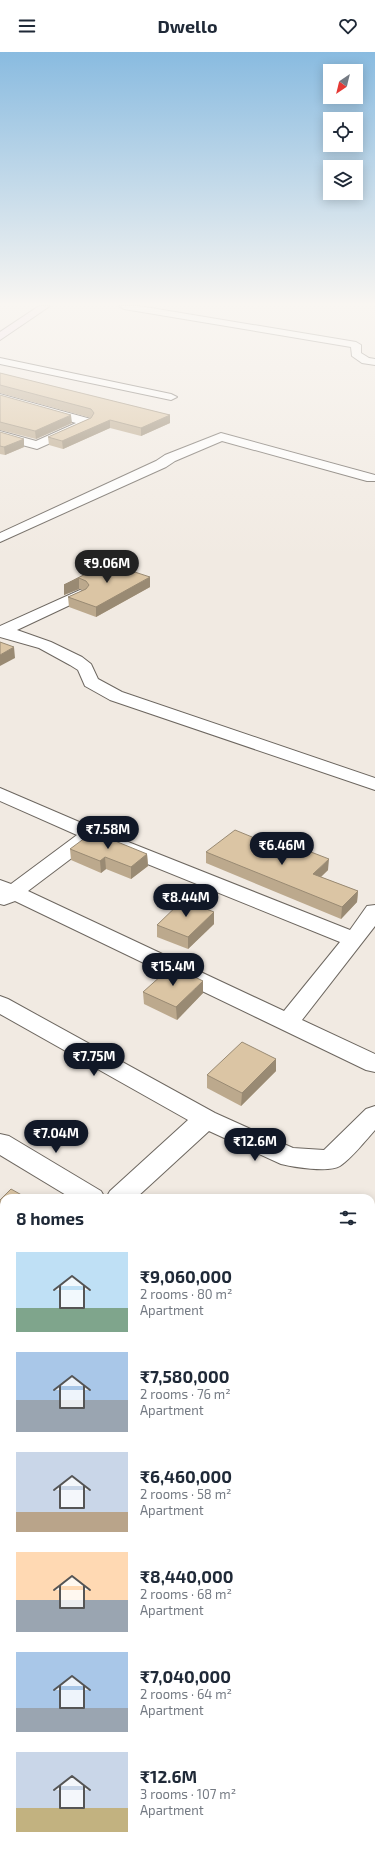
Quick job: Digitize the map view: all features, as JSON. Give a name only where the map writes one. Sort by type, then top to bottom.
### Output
[{"type":"street","points":[[137,390],[171,397]]},
{"type":"street","points":[[0,397],[87,422],[37,445],[0,435]]},
{"type":"street","points":[[0,538],[136,474],[161,464],[170,458],[221,437],[372,478]]},
{"type":"street","points":[[1,632],[80,595]]},
{"type":"street","points":[[1,632],[45,644],[76,661],[85,668],[91,682],[116,696],[375,784]]},
{"type":"street","points":[[0,794],[91,834],[354,940]]},
{"type":"street","points":[[5,893],[91,834]]},
{"type":"street","points":[[5,893],[288,1022],[375,1064]]},
{"type":"street","points":[[288,1022],[354,940],[375,911]]},
{"type":"street","points":[[0,1004],[206,1119],[290,1157],[330,1160],[375,1115]]},
{"type":"street","points":[[123,1194],[206,1119]]},
{"type":"street","points":[[0,1143],[85,1194]]},
{"type":"building","points":[[19,390],[68,390],[170,415],[141,428],[110,420],[62,441],[48,437],[91,418],[94,413],[91,409]]},
{"type":"building","points":[[0,395],[71,415],[35,431],[0,422]]},
{"type":"building","points":[[0,432],[24,439],[4,447],[0,446]]},
{"type":"building","points":[[107,563],[150,577],[96,607],[68,597],[86,589],[89,585],[86,581],[79,578],[64,585]]},
{"type":"building","points":[[0,642],[14,647],[0,655]]},
{"type":"building","points":[[235,830],[291,853],[298,847],[329,859],[313,874],[358,891],[342,907],[206,852]]},
{"type":"building","points":[[93,832],[147,854],[131,867],[105,857],[100,861],[70,849]]},
{"type":"building","points":[[183,900],[214,912],[188,937],[157,925]]},
{"type":"building","points":[[172,966],[203,981],[176,1007],[143,992]]},
{"type":"building","points":[[242,1042],[276,1059],[242,1093],[207,1075]]},
{"type":"building","points":[[11,1189],[20,1194],[6,1194]]}]
